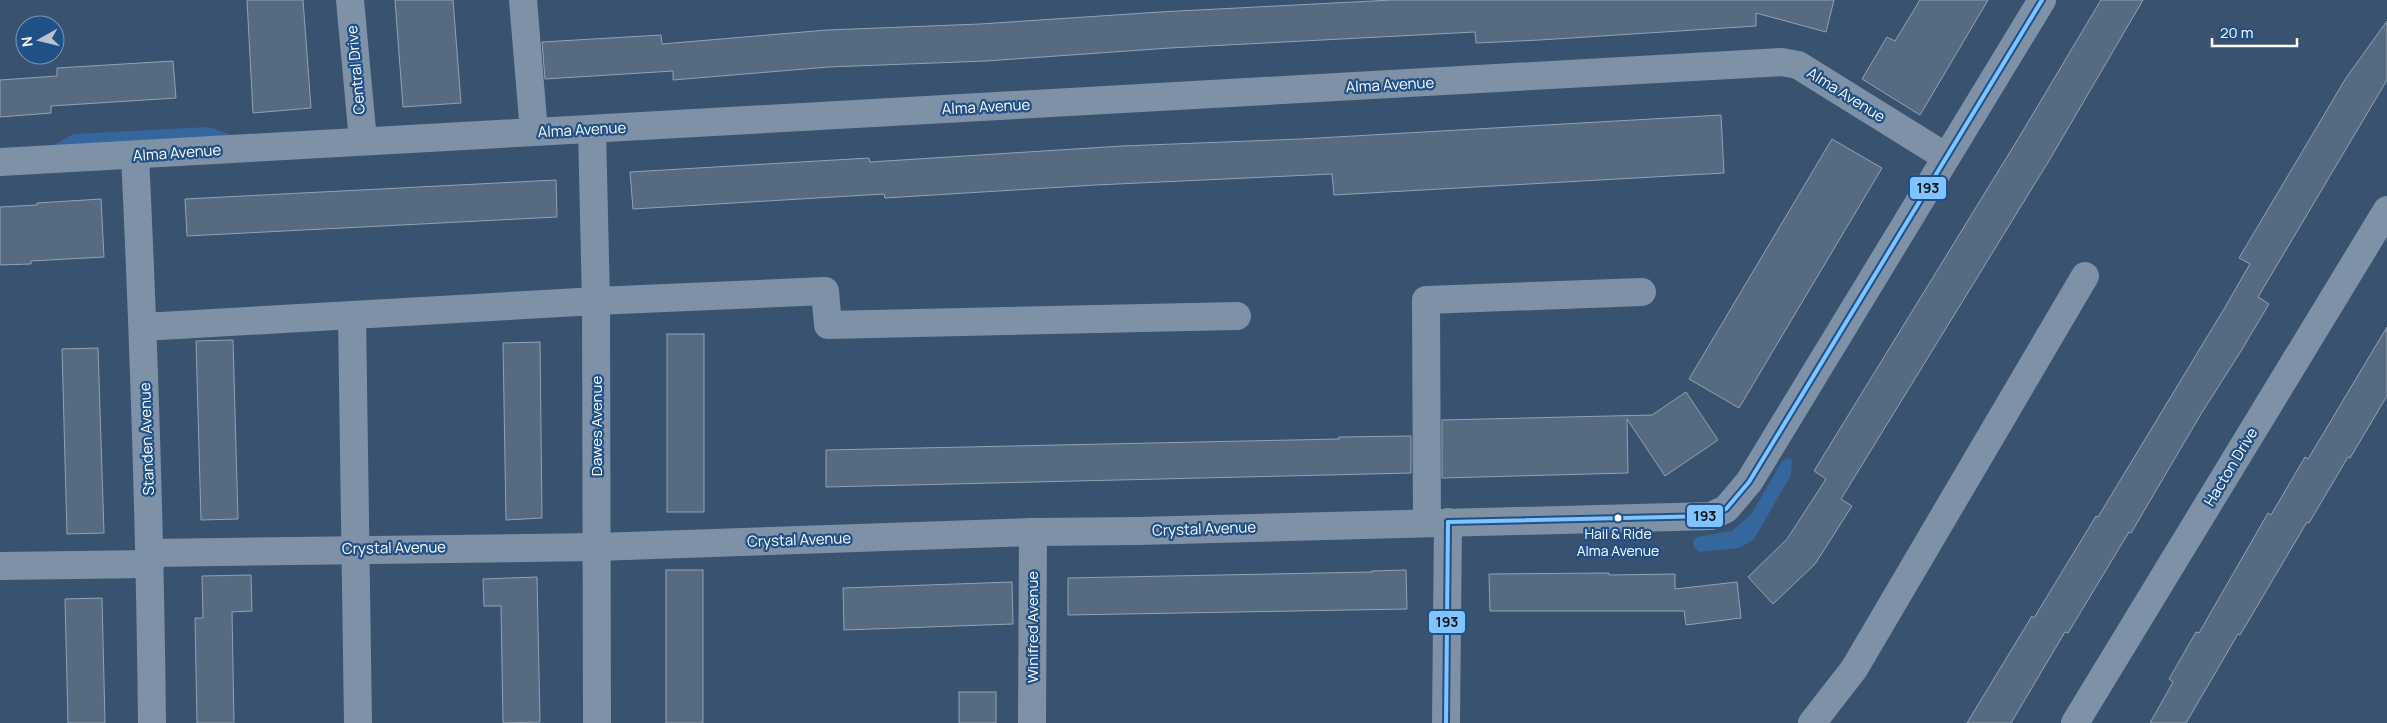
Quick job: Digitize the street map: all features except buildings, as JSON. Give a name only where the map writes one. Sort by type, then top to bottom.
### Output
[{"type":"street","name":"Central Drive","points":[[350,0],[363,141]]},
{"type":"street","points":[[523,0],[534,132]]},
{"type":"street","name":"Crystal Avenue","points":[[0,566],[356,549],[597,547],[1033,532],[1138,532],[1437,522],[1711,516],[1726,509],[1749,482],[2042,0]]},
{"type":"street","name":"Alma Avenue","points":[[0,162],[1782,62],[1798,65],[1946,157]]},
{"type":"street","name":"Dawes Avenue","points":[[592,130],[596,301],[597,723]]},
{"type":"street","name":"Standen Avenue","points":[[135,155],[144,327],[152,723]]},
{"type":"street","name":"Hacton Drive","points":[[2075,723],[2387,210]]},
{"type":"street","points":[[1812,723],[1854,668],[2085,276]]},
{"type":"street","points":[[144,327],[596,301],[825,291],[828,325],[1237,316]]},
{"type":"street","points":[[1446,723],[1426,300],[1642,292]]},
{"type":"street","points":[[352,315],[358,723]]},
{"type":"street","name":"Winifred Avenue","points":[[1032,723],[1033,532]]},
{"type":"shaded area","points":[[208,127],[229,134],[229,139],[54,149],[54,145],[73,134]]},
{"type":"shaded area","points":[[1788,458],[1792,460],[1791,475],[1754,539],[1740,548],[1699,552],[1694,548],[1693,542],[1696,537],[1732,531],[1752,513],[1782,461]]},
{"type":"transit line","name":"193","points":[[1448,522],[1711,516],[1726,509],[1749,482],[2042,0]]},
{"type":"transit line","name":"193","points":[[1446,723],[1448,522]]},
{"type":"place","name":"Hail & Ride Alma Avenue","points":[[1618,518]]}]
